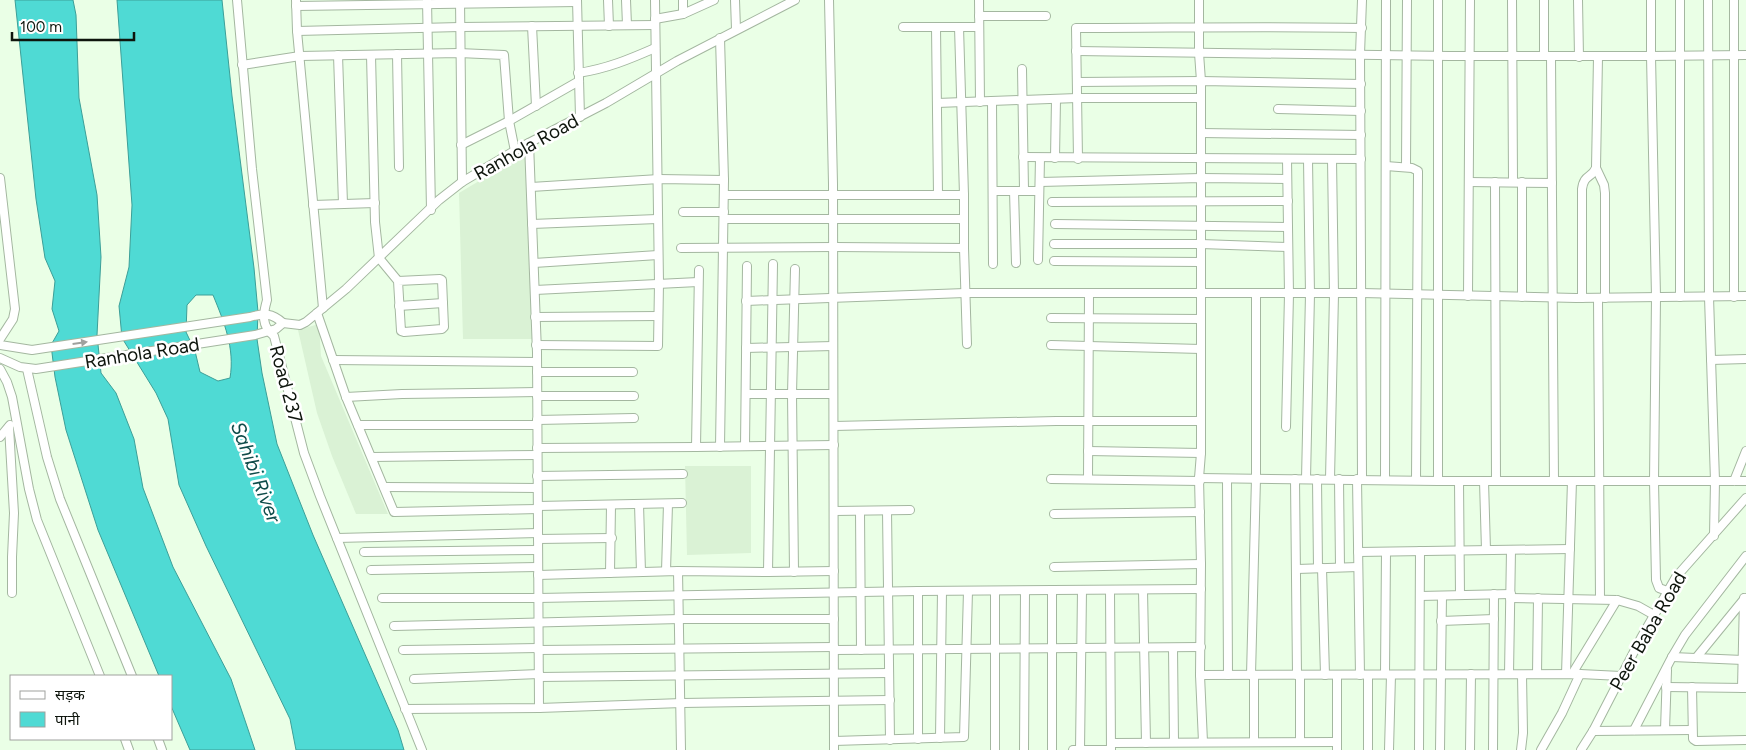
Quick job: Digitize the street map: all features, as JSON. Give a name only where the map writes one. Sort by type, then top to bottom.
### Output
[{"type":"street","name":"Road 237","points":[[236,0],[267,300],[263,314],[267,331],[274,336],[304,453],[336,538],[422,750]]},
{"type":"street","points":[[608,0],[609,26]]},
{"type":"street","points":[[626,0],[627,25]]},
{"type":"street","points":[[536,345],[658,346],[659,283],[654,0]]},
{"type":"street","points":[[683,0],[683,14]]},
{"type":"street","points":[[735,0],[736,30]]},
{"type":"street","name":"Ranhola Road","points":[[1,359],[24,368],[36,369],[255,335],[276,329],[283,323],[300,325],[346,289],[431,210],[439,200],[462,182],[783,3],[794,0]]},
{"type":"street","points":[[829,0],[834,195],[834,746],[890,740],[964,737],[968,591]]},
{"type":"street","points":[[979,0],[980,102]]},
{"type":"street","points":[[1199,0],[1201,81],[1200,675],[1203,742]]},
{"type":"street","points":[[1362,0],[1360,54],[1362,293],[1358,567],[1368,750]]},
{"type":"street","points":[[1385,479],[1386,0]]},
{"type":"street","points":[[1406,167],[1408,0]]},
{"type":"street","points":[[1438,0],[1438,480]]},
{"type":"street","points":[[1468,296],[1470,0]]},
{"type":"street","points":[[1512,0],[1513,182]]},
{"type":"street","points":[[1544,0],[1552,183],[1554,481]]},
{"type":"street","points":[[1578,0],[1578,57]]},
{"type":"street","points":[[1651,0],[1656,297],[1654,481],[1656,580],[1659,588],[1667,591]]},
{"type":"street","points":[[1680,0],[1680,297]]},
{"type":"street","points":[[1708,0],[1708,297],[1715,481],[1714,536]]},
{"type":"street","points":[[1734,0],[1734,297]]},
{"type":"street","points":[[580,117],[577,1],[296,3],[320,310],[333,360],[346,397],[394,512],[682,503]]},
{"type":"street","points":[[297,31],[627,25],[655,22],[683,14],[709,1]]},
{"type":"street","points":[[427,2],[431,210]]},
{"type":"street","points":[[460,2],[459,54],[462,182]]},
{"type":"street","points":[[979,16],[1046,16]]},
{"type":"street","points":[[532,26],[536,106]]},
{"type":"street","points":[[1078,159],[1076,28],[1258,26],[1362,28]]},
{"type":"street","points":[[903,27],[979,27]]},
{"type":"street","points":[[936,27],[938,195]]},
{"type":"street","points":[[958,27],[967,344]]},
{"type":"street","points":[[720,38],[724,180],[720,447]]},
{"type":"street","points":[[461,145],[536,106],[579,77],[656,48]]},
{"type":"street","points":[[1076,51],[1578,57],[1746,55]]},
{"type":"street","points":[[242,65],[300,56],[397,54],[504,55],[509,121],[515,151]]},
{"type":"street","points":[[397,54],[399,167]]},
{"type":"street","points":[[372,55],[375,222],[379,258],[398,281],[401,331],[440,330],[444,327],[443,282],[440,279],[398,281]]},
{"type":"street","points":[[338,56],[344,204]]},
{"type":"street","points":[[1582,298],[1582,190],[1586,177],[1594,173],[1596,168],[1598,57]]},
{"type":"street","points":[[1022,69],[1024,190]]},
{"type":"street","points":[[1077,82],[1201,81],[1361,84]]},
{"type":"street","points":[[937,103],[1077,98],[1201,98]]},
{"type":"street","points":[[1055,158],[1056,99]]},
{"type":"street","points":[[992,101],[993,264]]},
{"type":"street","points":[[1278,109],[1361,111]]},
{"type":"street","points":[[1201,133],[1361,135]]},
{"type":"street","points":[[529,143],[537,362],[539,708]]},
{"type":"street","points":[[1024,157],[1078,159],[1361,159]]},
{"type":"street","points":[[1038,260],[1040,158]]},
{"type":"street","points":[[1286,427],[1289,294],[1287,159]]},
{"type":"street","points":[[1306,479],[1310,294],[1308,159]]},
{"type":"street","points":[[1332,159],[1334,479],[1340,567]]},
{"type":"street","points":[[1386,166],[1406,167],[1418,171],[1416,480]]},
{"type":"street","points":[[1596,168],[1604,185],[1605,193],[1602,298],[1600,599]]},
{"type":"street","points":[[0,178],[15,309],[13,319],[1,337]]},
{"type":"street","points":[[1040,182],[1201,178],[1287,179]]},
{"type":"street","points":[[531,187],[657,180],[724,180]]},
{"type":"street","points":[[1469,182],[1552,183]]},
{"type":"street","points":[[1495,182],[1496,481]]},
{"type":"street","points":[[1522,182],[1522,297]]},
{"type":"street","points":[[1014,190],[1016,263]]},
{"type":"street","points":[[993,191],[1039,191]]},
{"type":"street","points":[[724,195],[964,195]]},
{"type":"street","points":[[1052,202],[1201,203],[1288,201]]},
{"type":"street","points":[[313,204],[375,203]]},
{"type":"street","points":[[683,212],[724,216],[834,219],[964,219]]},
{"type":"street","points":[[532,224],[657,219]]},
{"type":"street","points":[[1055,224],[1288,226]]},
{"type":"street","points":[[1054,244],[1201,244],[1288,247]]},
{"type":"street","points":[[681,248],[964,248]]},
{"type":"street","points":[[534,263],[658,254]]},
{"type":"street","points":[[1054,261],[1201,262]]},
{"type":"street","points":[[768,572],[773,264]]},
{"type":"street","points":[[745,446],[747,266]]},
{"type":"street","points":[[794,572],[792,394],[795,269]]},
{"type":"street","points":[[696,447],[698,270]]},
{"type":"street","points":[[535,290],[698,282]]},
{"type":"street","points":[[746,300],[966,293],[1362,293],[1553,298],[1746,296]]},
{"type":"street","points":[[1088,479],[1089,294]]},
{"type":"street","points":[[1254,742],[1256,294]]},
{"type":"street","points":[[399,306],[443,303]]},
{"type":"street","points":[[263,314],[275,316],[283,323]]},
{"type":"street","name":"Ranhola Road","points":[[3,345],[32,350],[263,314]]},
{"type":"street","points":[[536,317],[658,316]]},
{"type":"street","points":[[1051,318],[1201,319]]},
{"type":"street","points":[[746,348],[833,346]]},
{"type":"street","points":[[1051,346],[1201,349]]},
{"type":"street","points":[[1711,360],[1746,359]]},
{"type":"street","points":[[333,360],[537,362]]},
{"type":"street","points":[[24,368],[60,499],[132,675]]},
{"type":"street","points":[[0,369],[9,388],[37,520],[100,675]]},
{"type":"street","points":[[537,372],[633,372]]},
{"type":"street","points":[[346,397],[402,394],[634,396]]},
{"type":"street","points":[[746,394],[833,394]]},
{"type":"street","points":[[358,425],[537,422],[634,418]]},
{"type":"street","points":[[0,437],[16,419]]},
{"type":"street","points":[[834,426],[1089,421],[1201,421]]},
{"type":"street","points":[[9,426],[13,467],[12,593]]},
{"type":"street","points":[[372,457],[537,451],[834,445]]},
{"type":"street","points":[[1088,451],[1201,453]]},
{"type":"street","points":[[1734,481],[1746,451]]},
{"type":"street","points":[[537,476],[683,474]]},
{"type":"street","points":[[1051,479],[1256,478],[1484,481],[1746,481]]},
{"type":"street","points":[[1227,479],[1228,675]]},
{"type":"street","points":[[1295,479],[1300,742]]},
{"type":"street","points":[[1317,479],[1324,675]]},
{"type":"street","points":[[1459,480],[1460,595]]},
{"type":"street","points":[[1484,481],[1486,550]]},
{"type":"street","points":[[1572,481],[1568,598],[1573,674]]},
{"type":"street","points":[[384,487],[538,488]]},
{"type":"street","name":"Peer Baba Road","points":[[1581,750],[1676,577],[1746,498]]},
{"type":"street","points":[[640,504],[641,572]]},
{"type":"street","points":[[666,571],[668,504]]},
{"type":"street","points":[[610,505],[612,538],[610,573]]},
{"type":"street","points":[[834,511],[910,510]]},
{"type":"street","points":[[860,511],[861,650]]},
{"type":"street","points":[[887,511],[890,740]]},
{"type":"street","points":[[1054,514],[1200,512]]},
{"type":"street","points":[[336,538],[538,536],[612,538]]},
{"type":"street","points":[[1358,552],[1570,549]]},
{"type":"street","points":[[364,552],[538,550]]},
{"type":"street","points":[[1509,674],[1511,550]]},
{"type":"street","points":[[1419,750],[1420,551]]},
{"type":"street","points":[[1386,552],[1389,750]]},
{"type":"street","points":[[1634,730],[1685,635],[1746,556]]},
{"type":"street","points":[[1054,567],[1201,564]]},
{"type":"street","points":[[1297,569],[1358,567]]},
{"type":"street","points":[[371,570],[610,573],[834,571]]},
{"type":"street","points":[[678,571],[682,703],[681,750]]},
{"type":"street","points":[[382,598],[538,598],[918,591],[1201,589]]},
{"type":"street","points":[[1024,750],[1025,590]]},
{"type":"street","points":[[1052,590],[1052,750]]},
{"type":"street","points":[[1080,750],[1082,590]]},
{"type":"street","points":[[1110,590],[1112,748]]},
{"type":"street","points":[[1143,590],[1146,743]]},
{"type":"street","points":[[918,591],[918,739]]},
{"type":"street","points":[[940,738],[942,591]]},
{"type":"street","points":[[995,591],[995,750]]},
{"type":"street","points":[[1493,750],[1494,594]]},
{"type":"street","points":[[1420,596],[1494,594],[1538,598],[1617,600],[1638,606],[1654,615]]},
{"type":"street","points":[[1440,750],[1442,596]]},
{"type":"street","points":[[1696,658],[1745,597]]},
{"type":"street","points":[[1666,687],[1744,688],[1745,597]]},
{"type":"street","points":[[1538,598],[1538,674]]},
{"type":"street","points":[[1542,750],[1562,713],[1573,674],[1617,600]]},
{"type":"street","points":[[394,626],[680,619],[834,619]]},
{"type":"street","points":[[1441,621],[1494,620]]},
{"type":"street","points":[[403,650],[861,650],[1201,647]]},
{"type":"street","points":[[1173,648],[1174,742]]},
{"type":"street","points":[[1672,657],[1743,660]]},
{"type":"street","points":[[1665,730],[1667,668]]},
{"type":"street","points":[[414,679],[889,673]]},
{"type":"street","points":[[1470,750],[1471,674]]},
{"type":"street","points":[[1521,750],[1523,732],[1522,674]]},
{"type":"street","points":[[1200,675],[1573,674],[1621,676]]},
{"type":"street","points":[[1073,750],[1174,742],[1300,742],[1337,746],[1337,675]]},
{"type":"street","points":[[1692,687],[1693,739],[1696,741],[1746,740]]},
{"type":"street","points":[[405,709],[890,700]]},
{"type":"street","points":[[1593,731],[1692,730]]},
{"type":"street","points":[[1705,740],[1705,750]]},
{"type":"street","points":[[1732,740],[1732,750]]},
{"type":"shaded area","points":[[529,151],[534,339],[463,339],[459,193]]},
{"type":"shaded area","points":[[319,324],[321,356],[388,514],[356,514],[332,456],[317,413],[298,330]]},
{"type":"shaded area","points":[[685,466],[751,466],[751,553],[687,555]]},
{"type":"water","points":[[15,0],[73,0],[76,15],[79,98],[97,195],[101,257],[97,335],[101,373],[116,393],[134,439],[143,488],[173,567],[231,679],[255,750],[190,750],[172,708],[172,675],[159,675],[98,530],[66,430],[55,377],[51,345],[59,331],[52,309],[55,281],[45,258],[36,199]]},
{"type":"water","name":"Sahibi River","points":[[117,0],[222,0],[254,268],[258,312],[257,339],[277,444],[313,535],[398,730],[404,750],[296,750],[290,719],[206,546],[179,485],[168,419],[156,393],[122,338],[119,306],[129,267],[132,205]],"holes":[[[196,295],[213,295],[228,335],[231,356],[230,378],[218,381],[200,372],[195,351],[186,332],[187,305]]]}]
